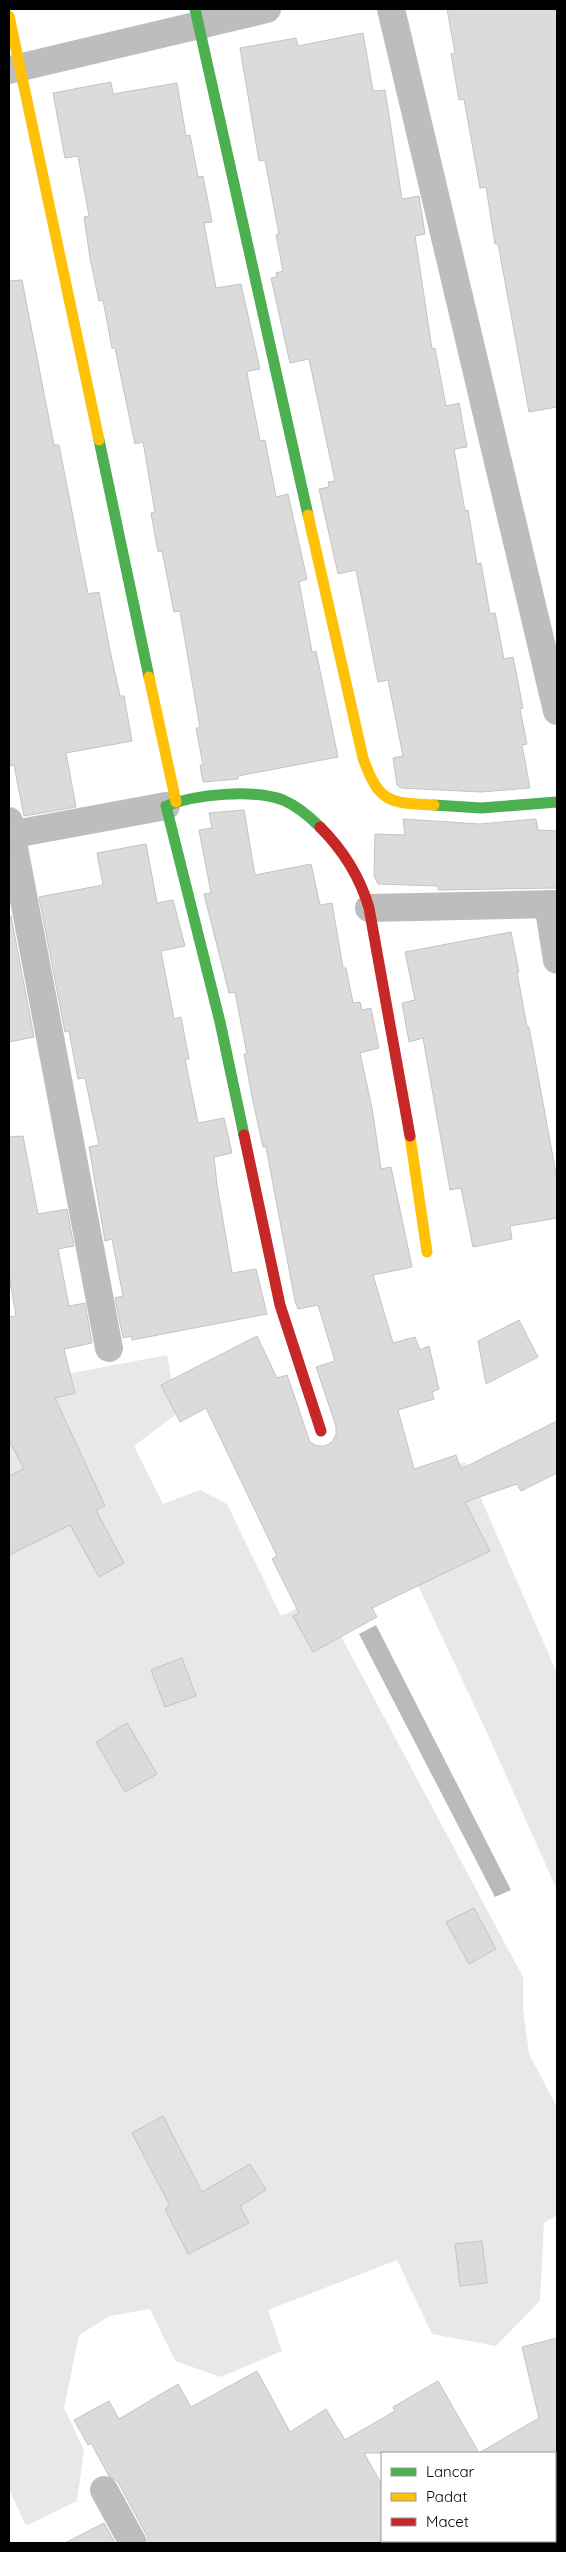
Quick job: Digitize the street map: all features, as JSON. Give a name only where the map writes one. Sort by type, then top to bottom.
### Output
[{"type":"street","points":[[15,69],[197,17],[267,9]]},
{"type":"street","points":[[391,9],[557,711]]},
{"type":"street","points":[[9,16],[15,69],[171,804],[220,1022],[280,1305],[321,1431]]},
{"type":"street","points":[[197,17],[361,748],[370,776],[382,793],[396,803],[481,808],[557,802]]},
{"type":"street","points":[[109,1348],[10,830],[171,804],[255,794],[289,802],[311,819],[337,847],[365,892],[413,1151],[427,1252]]},
{"type":"street","points":[[369,908],[552,904],[557,960]]},
{"type":"street","points":[[104,2490],[133,2543]]},
{"type":"shaded area","points":[[167,1355],[178,1413],[134,1446],[163,1504],[200,1490],[227,1504],[281,1616],[320,1597],[523,1977],[523,2009],[529,2054],[557,2107],[557,2215],[544,2223],[540,2301],[496,2346],[432,2334],[397,2260],[268,2310],[282,2351],[221,2377],[175,2361],[150,2309],[110,2316],[79,2335],[64,2408],[84,2450],[77,2501],[26,2526],[9,2489],[9,1385]]},
{"type":"shaded area","points":[[465,1462],[557,1673],[557,1890],[488,1735],[370,1483]]},
{"type":"shaded area","points":[[376,1625],[511,1890],[495,1897],[359,1634]]},
{"type":"building","points":[[447,9],[557,9],[557,407],[529,412],[498,244],[495,244],[486,187],[480,188],[464,99],[459,100],[451,54],[455,53]]},
{"type":"building","points":[[363,33],[373,91],[385,90],[402,199],[419,196],[425,234],[415,236],[432,349],[435,348],[446,406],[459,403],[467,447],[454,449],[465,511],[468,510],[477,564],[481,563],[490,614],[495,613],[504,659],[513,657],[523,708],[520,709],[527,744],[522,745],[530,788],[481,792],[401,788],[397,785],[393,758],[403,756],[388,680],[378,682],[356,570],[338,574],[319,489],[329,487],[328,482],[335,481],[309,359],[290,363],[271,278],[277,277],[276,273],[283,271],[276,235],[279,234],[265,160],[259,161],[240,48],[296,38],[298,46]]},
{"type":"building","points":[[111,82],[113,94],[177,83],[186,136],[190,135],[198,177],[203,176],[212,222],[204,223],[216,288],[241,284],[260,369],[247,373],[260,441],[265,440],[276,497],[288,494],[307,579],[299,582],[312,652],[316,651],[338,757],[238,776],[238,779],[203,782],[200,765],[203,765],[196,728],[200,728],[180,611],[174,612],[162,551],[158,552],[151,513],[155,512],[143,442],[135,444],[115,348],[112,348],[103,300],[99,301],[84,217],[89,216],[78,156],[65,158],[53,93]]},
{"type":"building","points":[[22,280],[54,445],[59,445],[88,594],[99,592],[120,696],[124,696],[132,741],[66,753],[76,807],[24,816],[14,765],[9,766],[9,281]]},
{"type":"building","points":[[244,810],[255,875],[311,864],[320,905],[332,903],[343,968],[346,968],[353,1003],[360,1002],[362,1010],[371,1008],[379,1048],[360,1053],[372,1108],[381,1169],[391,1167],[412,1267],[373,1275],[393,1343],[415,1337],[420,1350],[429,1346],[439,1389],[432,1392],[434,1399],[398,1410],[414,1469],[456,1455],[461,1469],[557,1421],[557,1473],[521,1491],[517,1484],[465,1502],[490,1551],[372,1608],[377,1617],[313,1652],[293,1616],[299,1613],[272,1559],[277,1556],[206,1408],[180,1422],[161,1385],[257,1336],[277,1378],[287,1375],[310,1442],[317,1446],[325,1446],[332,1442],[336,1435],[336,1426],[316,1367],[335,1361],[318,1305],[298,1309],[295,1301],[266,1147],[263,1147],[254,1106],[244,1054],[247,1054],[235,992],[229,993],[204,894],[211,893],[199,830],[212,828],[209,813]]},
{"type":"building","points":[[403,819],[480,824],[536,819],[538,830],[557,831],[557,888],[438,890],[438,886],[378,884],[374,876],[375,834],[405,835]]},
{"type":"building","points":[[146,844],[157,903],[173,900],[185,946],[161,951],[174,1019],[181,1017],[189,1059],[185,1059],[198,1123],[224,1118],[232,1153],[214,1157],[232,1273],[256,1269],[267,1314],[132,1340],[132,1336],[123,1338],[115,1298],[123,1296],[112,1239],[105,1241],[89,1147],[99,1145],[85,1078],[78,1079],[69,1031],[65,1032],[39,897],[103,885],[97,853]]},
{"type":"building","points":[[11,916],[34,1037],[9,1042],[9,917]]},
{"type":"building","points":[[511,932],[527,1027],[529,1027],[557,1179],[557,1218],[510,1226],[512,1239],[473,1247],[461,1188],[450,1190],[423,1038],[409,1042],[402,1003],[415,1000],[405,952]]},
{"type":"building","points":[[23,1136],[38,1214],[67,1209],[74,1246],[58,1249],[69,1306],[85,1303],[92,1343],[64,1349],[75,1393],[55,1398],[105,1506],[96,1510],[124,1563],[99,1577],[70,1525],[9,1555],[9,1476],[24,1469],[9,1440],[9,1317],[16,1316],[9,1275],[9,1137]]},
{"type":"building","points":[[519,1320],[538,1357],[486,1384],[478,1341]]},
{"type":"building","points":[[182,1658],[196,1696],[165,1707],[151,1670]]},
{"type":"building","points":[[127,1723],[157,1774],[125,1792],[96,1742]]},
{"type":"building","points":[[474,1908],[496,1949],[469,1964],[446,1922]]},
{"type":"building","points":[[163,2116],[202,2192],[250,2164],[266,2190],[240,2206],[249,2223],[188,2254],[165,2209],[170,2206],[132,2133]]},
{"type":"building","points":[[482,2241],[487,2283],[460,2286],[455,2244]]},
{"type":"building","points":[[557,2338],[557,2453],[481,2452],[539,2418],[522,2347]]},
{"type":"building","points":[[257,2371],[290,2432],[326,2409],[345,2440],[395,2411],[393,2407],[438,2381],[478,2452],[364,2453],[381,2483],[382,2543],[149,2543],[118,2482],[109,2476],[91,2443],[88,2445],[74,2420],[109,2401],[119,2419],[178,2384],[191,2407]]},
{"type":"building","points":[[104,2523],[115,2543],[65,2543]]},
{"type":"traffic: fast","points":[[195,9],[308,515]]},
{"type":"traffic: fast","points":[[99,440],[149,677]]},
{"type":"traffic: fast","points":[[244,1135],[220,1022],[166,806],[193,798],[225,794],[271,797],[288,802],[320,827]]},
{"type":"traffic: fast","points":[[434,805],[481,808],[557,802]]},
{"type":"traffic: slow","points":[[9,16],[99,440]]},
{"type":"traffic: slow","points":[[308,515],[363,758],[369,773],[381,792],[388,798],[406,803],[434,805]]},
{"type":"traffic: slow","points":[[149,677],[176,802]]},
{"type":"traffic: slow","points":[[410,1136],[427,1252]]},
{"type":"traffic: jam","points":[[320,827],[350,864],[369,908],[410,1136]]},
{"type":"traffic: jam","points":[[244,1135],[280,1305],[321,1431]]}]
